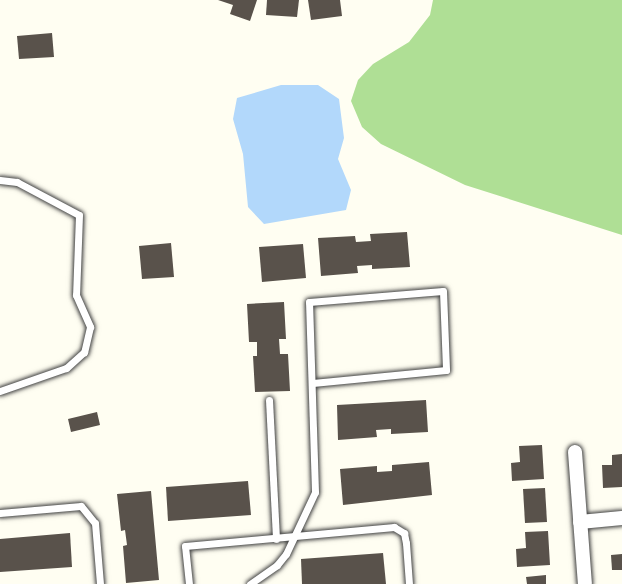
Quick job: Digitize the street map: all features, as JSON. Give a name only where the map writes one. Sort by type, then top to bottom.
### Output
[{"type":"street","points":[[575,452],[585,584]]},
{"type":"street","points":[[580,522],[622,518]]},
{"type":"lane","points":[[0,180],[17,182],[79,215],[76,295],[90,327],[83,352],[66,369],[0,391]]},
{"type":"lane","points":[[250,584],[277,565],[295,537],[312,501],[316,483],[309,302],[443,291],[446,370],[313,383]]},
{"type":"lane","points":[[269,400],[276,539]]},
{"type":"lane","points":[[0,513],[81,506],[96,523],[100,584]]},
{"type":"lane","points":[[189,584],[185,546],[399,528],[406,543],[409,584]]},
{"type":"green space","points":[[433,0],[622,0],[622,235],[465,185],[381,144],[362,127],[351,101],[358,80],[373,64],[409,42],[430,15]]},
{"type":"water","points":[[281,85],[318,85],[339,99],[344,138],[338,159],[351,190],[346,210],[264,224],[248,207],[243,154],[233,119],[237,98]]},
{"type":"building","points":[[218,0],[257,0],[250,21],[230,14],[233,5]]},
{"type":"building","points":[[267,0],[299,0],[297,17],[266,15]]},
{"type":"building","points":[[308,0],[340,0],[342,16],[311,20]]},
{"type":"building","points":[[52,33],[54,57],[19,59],[17,36]]},
{"type":"building","points":[[407,232],[410,267],[372,269],[372,265],[357,266],[358,273],[321,276],[318,238],[355,236],[356,242],[371,241],[370,234]]},
{"type":"building","points":[[171,243],[174,277],[142,279],[139,246]]},
{"type":"building","points":[[303,244],[306,278],[262,282],[259,247]]},
{"type":"building","points":[[284,302],[286,339],[279,339],[280,354],[288,354],[290,391],[255,392],[253,356],[257,356],[257,342],[249,342],[247,304]]},
{"type":"building","points":[[426,400],[428,432],[391,434],[391,429],[376,430],[377,437],[338,440],[337,405]]},
{"type":"building","points":[[97,412],[100,425],[71,432],[68,419]]},
{"type":"building","points":[[542,445],[544,479],[512,481],[511,463],[520,462],[519,446]]},
{"type":"building","points":[[622,454],[622,487],[603,488],[602,465],[612,465],[612,455]]},
{"type":"building","points":[[429,462],[432,495],[343,505],[340,469],[377,466],[377,472],[392,471],[392,465]]},
{"type":"building","points":[[248,481],[251,515],[168,521],[166,487]]},
{"type":"building","points":[[545,488],[547,522],[525,523],[523,489]]},
{"type":"building","points":[[151,491],[159,580],[126,583],[123,546],[127,545],[125,530],[121,531],[117,494]]},
{"type":"building","points":[[548,531],[550,565],[517,567],[516,549],[526,548],[525,532]]},
{"type":"building","points":[[70,533],[72,567],[0,572],[0,539]]},
{"type":"building","points":[[383,553],[386,584],[302,584],[301,559]]},
{"type":"building","points":[[622,554],[622,570],[612,570],[611,555]]},
{"type":"building","points":[[546,575],[546,584],[527,584],[526,577]]}]
